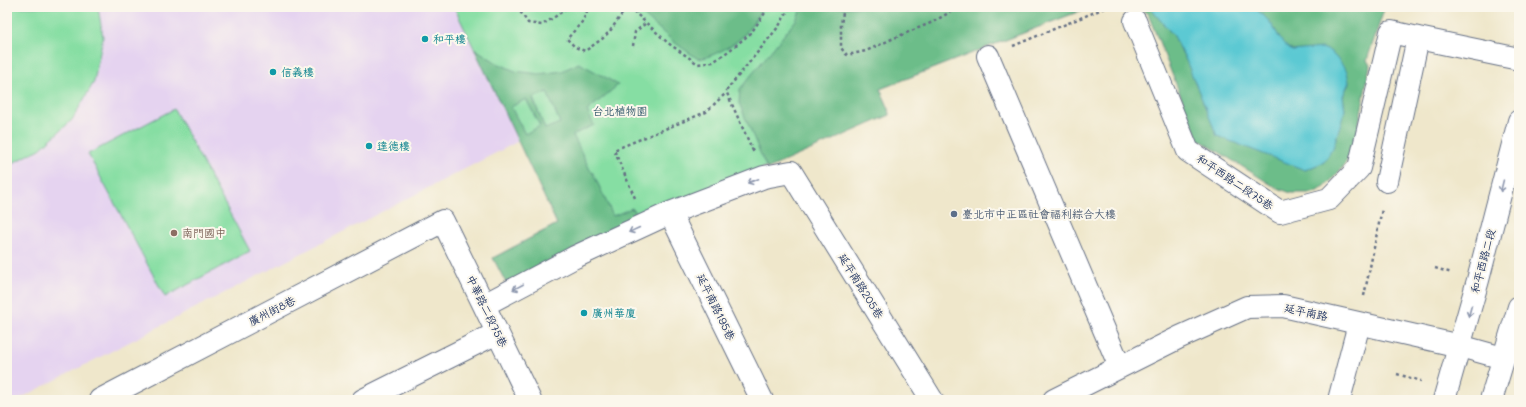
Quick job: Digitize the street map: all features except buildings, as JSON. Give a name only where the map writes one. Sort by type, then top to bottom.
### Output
[{"type":"street","name":"和平西路二段75巷","points":[[1135,21],[1188,151],[1280,212],[1329,199],[1359,168],[1391,32],[1519,59]]},
{"type":"street","points":[[1387,181],[1418,38]]},
{"type":"street","points":[[988,56],[1120,367]]},
{"type":"street","name":"和平西路二段","points":[[1444,400],[1460,346],[1519,121]]},
{"type":"street","name":"延平南路205巷","points":[[764,177],[791,172],[932,400]]},
{"type":"street","points":[[484,305],[575,257],[662,217],[764,177]]},
{"type":"street","name":"延平南路195巷","points":[[662,217],[762,400]]},
{"type":"street","name":"中華路二段75巷","points":[[443,221],[530,400]]},
{"type":"street","name":"廣州街8巷","points":[[100,400],[137,391],[443,221]]},
{"type":"street","name":"延平南路","points":[[1054,400],[1246,307],[1283,306],[1460,346],[1502,358]]},
{"type":"street","points":[[1490,400],[1519,307]]},
{"type":"street","points":[[1339,400],[1359,324]]},
{"type":"street","points":[[363,400],[497,333]]},
{"type":"path","points":[[517,7],[528,22],[542,25],[568,7]]},
{"type":"path","points":[[581,7],[587,12],[582,22],[567,39],[575,47],[585,51],[602,39],[628,7],[668,43],[698,64],[712,62],[730,50],[751,33],[769,7]]},
{"type":"path","points":[[636,13],[638,7]]},
{"type":"path","points":[[662,217],[648,208],[640,211],[614,150],[706,112],[726,93],[726,91],[779,26],[790,7]]},
{"type":"path","points":[[844,7],[841,24],[841,48],[847,55],[866,51],[933,22],[950,12],[955,7]]},
{"type":"path","points":[[988,56],[1107,7]]},
{"type":"path","points":[[633,46],[635,32],[646,23]]},
{"type":"path","points":[[726,93],[764,177]]},
{"type":"path","points":[[1359,324],[1387,181]]},
{"type":"shaded area","name":"南門國中","points":[[7,7],[454,7],[519,141],[17,400],[7,400]]},
{"type":"green space","points":[[7,7],[98,7],[103,37],[94,82],[72,120],[40,149],[7,166]]},
{"type":"green space","name":"台北植物園","points":[[454,7],[1090,7],[880,89],[889,109],[890,115],[585,242],[493,258],[557,224],[519,141]]},
{"type":"green space","points":[[642,7],[763,7],[749,29],[740,39],[729,47],[715,54],[698,59],[674,42],[640,12]]},
{"type":"green space","points":[[802,7],[1090,7],[880,89],[889,109],[890,115],[767,169],[739,103],[740,89],[796,20]]},
{"type":"green space","points":[[1138,7],[1149,7],[1174,36],[1185,58],[1305,170],[1324,162],[1345,110],[1343,96],[1349,82],[1301,51],[1294,51],[1285,47],[1272,25],[1253,7],[1385,7],[1367,60],[1370,65],[1357,134],[1352,151],[1343,167],[1325,187],[1313,193],[1291,193],[1275,187],[1198,139],[1148,14]]},
{"type":"green space","points":[[474,48],[497,63],[515,71],[539,74],[562,71],[579,63],[618,85],[587,111],[594,125],[573,135],[613,216],[632,208],[638,217],[506,283],[493,258],[557,224]],"holes":[[[547,92],[560,123],[545,129],[533,98]],[[526,99],[540,126],[525,134],[511,107]]]},
{"type":"green space","points":[[174,109],[250,251],[165,297],[88,154]]},
{"type":"water","points":[[1149,7],[1253,7],[1268,20],[1282,42],[1292,51],[1322,48],[1330,51],[1347,72],[1349,82],[1343,96],[1345,110],[1333,148],[1324,162],[1305,170],[1217,136],[1185,58],[1174,36]]},
{"type":"place","name":"和平樓","points":[[425,39]]},
{"type":"place","name":"信義樓","points":[[273,72]]},
{"type":"place","name":"達德樓","points":[[369,146]]},
{"type":"place","name":"臺北市中正區社會福利綜合大樓","points":[[954,214]]},
{"type":"place","name":"南門國中","points":[[174,233]]},
{"type":"place","name":"廣州華廈","points":[[584,313]]}]
